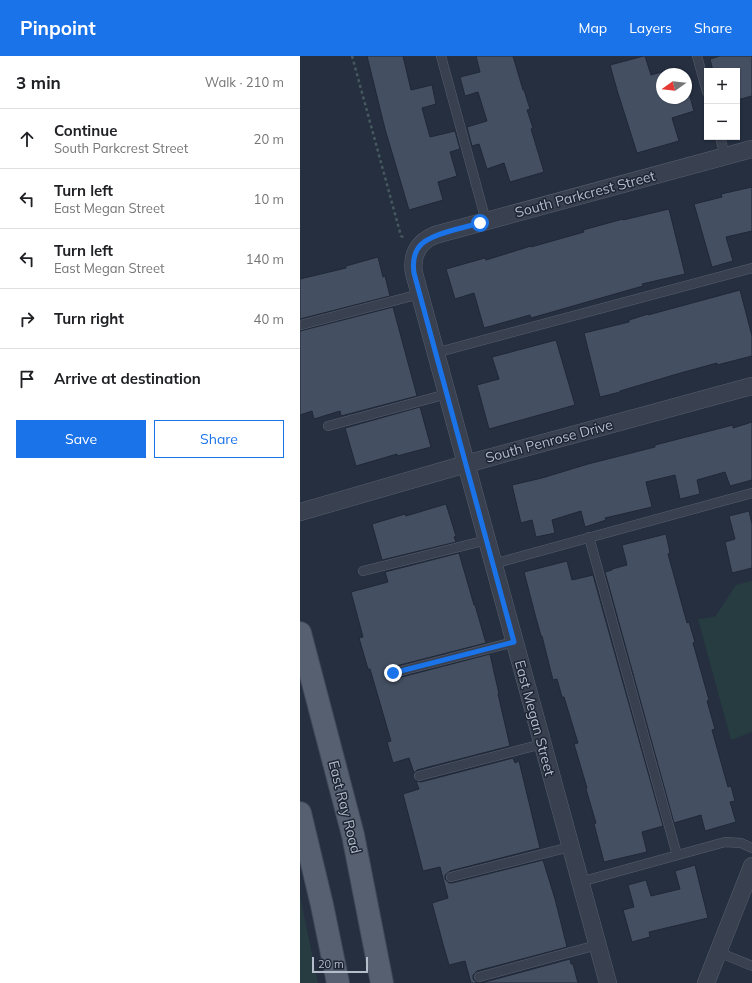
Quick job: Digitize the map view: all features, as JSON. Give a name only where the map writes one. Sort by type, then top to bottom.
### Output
[{"type":"main road","name":"East Ray Road","points":[[300,633],[353,835],[382,983]]},
{"type":"main road","points":[[300,813],[322,905],[338,983]]},
{"type":"street","name":"South Parkcrest Street","points":[[419,246],[435,235],[752,149]]},
{"type":"street","name":"East Megan Street","points":[[419,246],[412,266],[608,983]]},
{"type":"street","name":"South Penrose Drive","points":[[300,512],[466,464],[752,386]]},
{"type":"street","points":[[706,983],[752,866]]},
{"type":"lane","points":[[441,56],[486,221]]},
{"type":"lane","points":[[697,56],[704,81]]},
{"type":"lane","points":[[721,140],[725,156]]},
{"type":"lane","points":[[435,353],[752,268]]},
{"type":"lane","points":[[301,325],[420,294]]},
{"type":"lane","points":[[328,426],[447,394]]},
{"type":"lane","points":[[493,564],[752,493]]},
{"type":"lane","points":[[589,537],[677,855]]},
{"type":"lane","points":[[363,571],[487,540]]},
{"type":"lane","points":[[393,673],[514,642]]},
{"type":"lane","points":[[419,776],[542,744]]},
{"type":"lane","points":[[580,882],[725,842],[741,843],[752,848]]},
{"type":"lane","points":[[451,877],[570,847]]},
{"type":"lane","points":[[479,977],[597,945]]},
{"type":"lane","points":[[718,952],[752,966]]},
{"type":"path","points":[[352,56],[402,236],[419,246]]},
{"type":"green space","points":[[752,581],[752,732],[731,740],[698,619],[715,617],[736,585]]},
{"type":"green space","points":[[300,896],[318,983],[300,983]]},
{"type":"building","points":[[367,56],[403,56],[411,90],[432,85],[436,104],[422,108],[430,137],[455,131],[460,149],[450,152],[457,176],[438,182],[443,200],[409,210],[385,129]]},
{"type":"building","points":[[476,56],[513,56],[530,109],[527,110],[533,128],[531,129],[544,172],[510,182],[504,163],[487,169],[479,144],[472,146],[467,127],[487,121],[478,92],[465,96],[460,77],[480,72]]},
{"type":"building","points":[[645,56],[651,75],[656,74],[656,104],[692,104],[694,111],[672,118],[679,141],[637,153],[610,65]]},
{"type":"building","points":[[720,56],[752,56],[752,96],[740,99],[740,68],[712,68],[710,59]]},
{"type":"building","points":[[752,187],[752,231],[726,237],[733,261],[712,267],[694,204],[722,197],[721,194]]},
{"type":"building","points":[[669,209],[685,274],[642,284],[643,286],[531,318],[530,315],[484,328],[474,293],[455,299],[446,269],[485,258],[486,260],[584,232],[583,230],[623,219]]},
{"type":"building","points":[[378,257],[390,296],[300,319],[300,279],[346,268],[346,266]]},
{"type":"building","points":[[740,290],[752,336],[752,356],[717,365],[717,363],[600,397],[584,333],[629,322],[629,320],[648,314]]},
{"type":"building","points":[[393,307],[417,396],[341,416],[340,411],[314,419],[312,411],[300,415],[300,331]]},
{"type":"building","points":[[556,340],[575,405],[489,429],[477,385],[499,379],[492,357]]},
{"type":"building","points":[[420,407],[431,447],[397,456],[397,454],[356,466],[345,428]]},
{"type":"building","points":[[752,422],[752,480],[730,486],[725,472],[697,480],[700,494],[680,499],[675,475],[646,482],[652,507],[605,518],[606,520],[585,527],[581,511],[552,520],[555,533],[536,537],[532,520],[521,523],[512,485],[655,447],[655,445],[733,425],[733,428]]},
{"type":"building","points":[[446,504],[456,536],[454,537],[456,542],[382,560],[372,524]]},
{"type":"building","points":[[749,511],[752,524],[752,568],[732,573],[725,542],[735,539],[729,516]]},
{"type":"building","points":[[666,534],[670,553],[668,554],[687,623],[689,622],[695,642],[693,643],[709,700],[707,701],[715,729],[712,730],[728,787],[731,786],[735,801],[730,802],[736,822],[705,831],[701,815],[674,823],[605,572],[627,565],[622,545]]},
{"type":"building","points":[[459,553],[486,643],[392,667],[387,671],[387,675],[391,679],[394,679],[490,654],[510,746],[417,770],[414,773],[409,758],[393,763],[387,742],[391,741],[370,669],[368,669],[359,638],[363,637],[351,592],[388,582],[385,572]]},
{"type":"building","points":[[567,561],[572,580],[593,575],[663,826],[642,832],[647,852],[604,862],[594,824],[596,823],[574,744],[578,743],[557,679],[553,680],[524,572]]},
{"type":"building","points":[[513,758],[515,763],[519,761],[540,848],[450,871],[445,875],[445,879],[449,883],[452,883],[543,860],[567,947],[477,971],[473,975],[473,979],[477,983],[471,983],[465,961],[449,965],[432,903],[448,898],[440,867],[423,871],[403,794],[419,789],[416,781],[421,782]]},
{"type":"building","points":[[695,865],[708,918],[649,932],[650,937],[632,942],[623,910],[634,907],[628,885],[646,880],[651,896],[680,889],[675,871]]},
{"type":"building","points":[[570,959],[571,964],[573,964],[578,983],[481,983]]},
{"type":"route","points":[[393,673],[514,642],[412,266],[417,250],[428,238],[480,223]]}]
